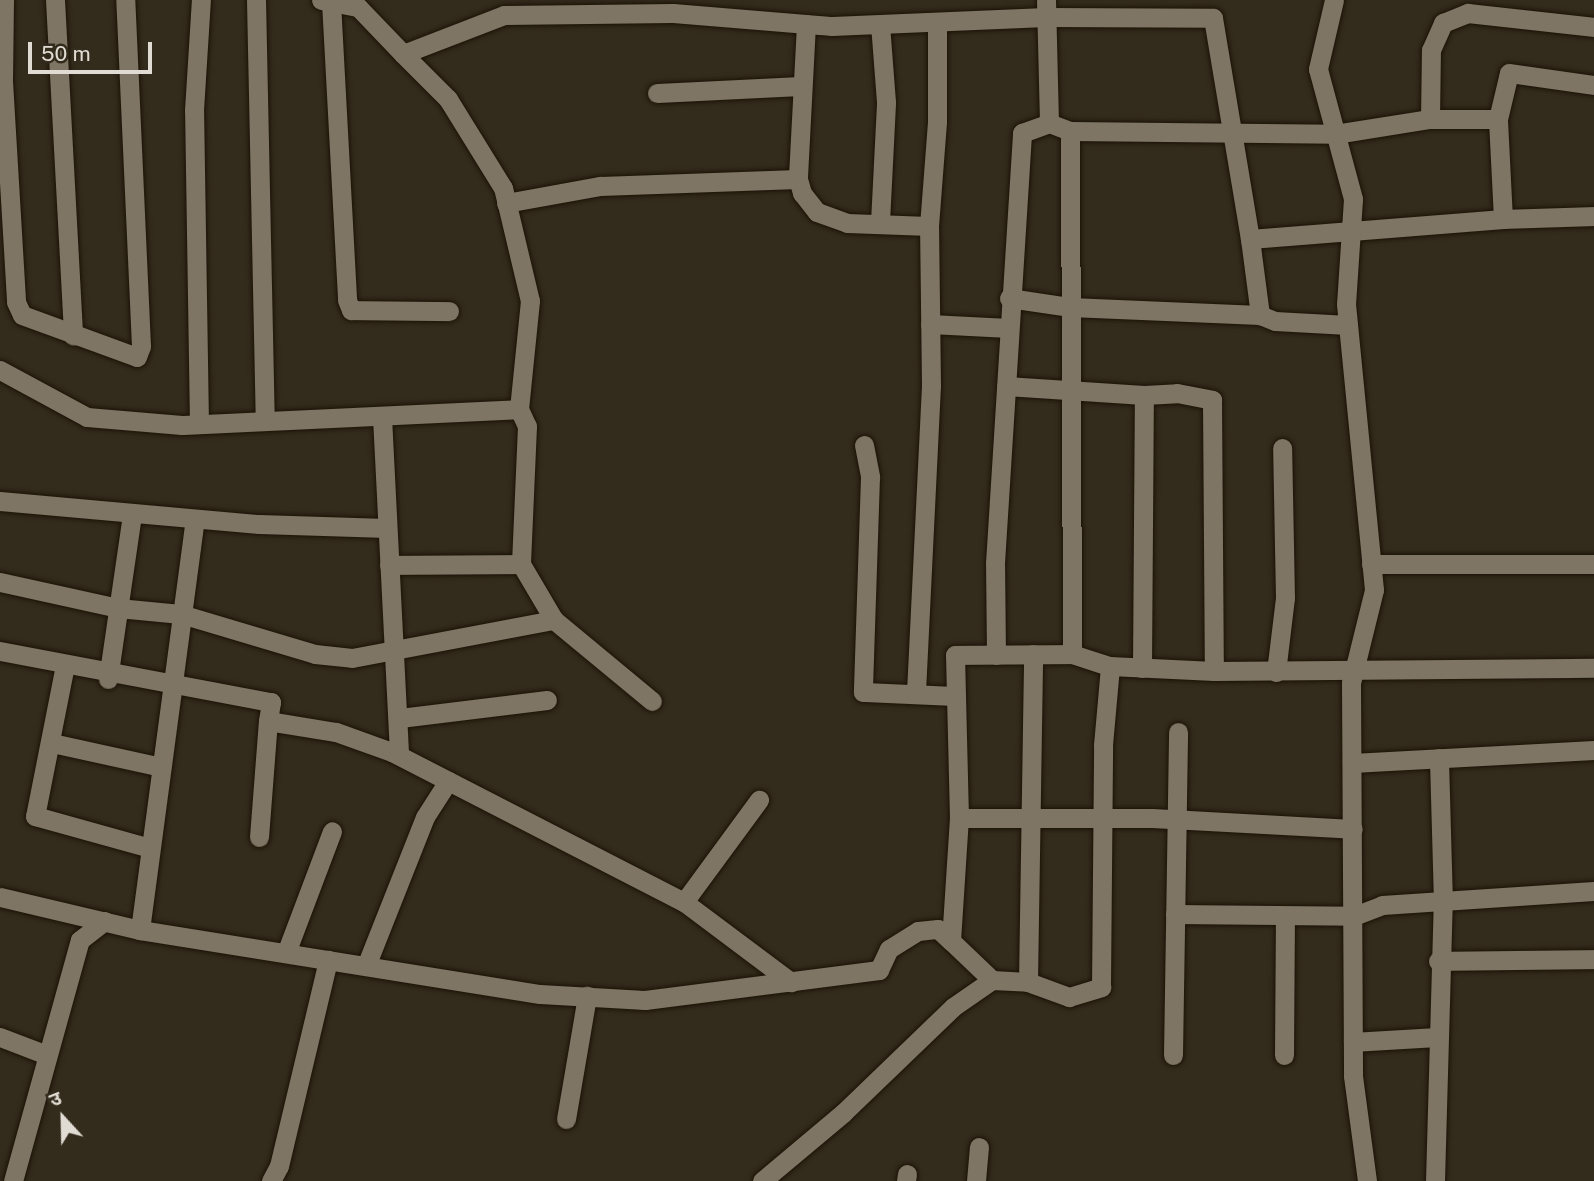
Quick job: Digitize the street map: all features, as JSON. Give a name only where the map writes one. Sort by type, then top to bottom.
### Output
[{"type":"street","points":[[4,0],[1,81],[16,302],[22,315],[73,336],[137,357],[141,346],[125,0]]},
{"type":"street","points":[[55,0],[73,336]]},
{"type":"street","points":[[199,424],[194,110],[201,0]]},
{"type":"street","points":[[256,0],[265,421]]},
{"type":"street","points":[[1334,0],[1318,69],[1353,199],[1348,326],[1374,590],[1354,670],[1352,763],[1353,1076],[1367,1181]]},
{"type":"street","points":[[449,311],[351,310],[347,300],[326,1],[358,7],[448,99],[503,188],[530,301],[519,409],[527,426],[521,564],[554,620],[653,701]]},
{"type":"street","points":[[403,54],[504,15],[597,7],[694,7],[806,24],[937,22],[1046,8],[1171,9],[1213,18],[1260,315]]},
{"type":"street","points":[[1046,8],[1049,123]]},
{"type":"street","points":[[1430,119],[1431,50],[1443,23],[1468,13],[1594,26]]},
{"type":"street","points":[[916,692],[931,386],[929,226],[937,122],[937,22]]},
{"type":"street","points":[[806,24],[801,86],[802,164],[798,179],[817,212],[847,223],[880,222],[929,226]]},
{"type":"street","points":[[880,24],[886,102],[880,222]]},
{"type":"street","points":[[1503,219],[1498,119],[1509,73],[1594,85]]},
{"type":"street","points":[[657,93],[801,86]]},
{"type":"street","points":[[996,655],[995,564],[1009,298],[1022,133],[1049,123],[1070,131],[1108,128],[1230,134],[1335,134],[1430,119],[1498,119]]},
{"type":"street","points":[[1070,131],[1072,654]]},
{"type":"street","points":[[506,202],[600,186],[798,179]]},
{"type":"street","points":[[1250,239],[1503,219],[1594,216]]},
{"type":"street","points":[[1009,298],[1070,307],[1260,315],[1275,321],[1348,326]]},
{"type":"street","points":[[930,324],[1009,328]]},
{"type":"street","points":[[0,370],[87,417],[199,424],[519,409]]},
{"type":"street","points":[[1006,386],[1144,395],[1177,393],[1212,400],[1214,671]]},
{"type":"street","points":[[1142,667],[1144,395]]},
{"type":"street","points":[[382,417],[400,718],[398,755]]},
{"type":"street","points":[[864,445],[870,477],[863,692],[916,692],[956,696]]},
{"type":"street","points":[[1276,672],[1285,598],[1282,448]]},
{"type":"street","points":[[0,501],[195,520],[387,528]]},
{"type":"street","points":[[108,676],[132,515]]},
{"type":"street","points":[[140,930],[195,520]]},
{"type":"street","points":[[389,565],[521,564]]},
{"type":"street","points":[[1371,564],[1594,564]]},
{"type":"street","points":[[0,582],[118,608],[181,614],[315,654],[352,657],[554,620]]},
{"type":"street","points":[[0,651],[108,676],[271,702],[259,837]]},
{"type":"street","points":[[1028,982],[1033,654]]},
{"type":"street","points":[[951,941],[959,818],[954,655],[1072,654],[1110,666],[1214,671],[1594,668]]},
{"type":"street","points":[[65,665],[52,743],[38,784],[35,816],[150,848]]},
{"type":"street","points":[[762,1181],[843,1113],[953,1007],[992,980],[1028,982],[1069,997],[1101,987],[1105,693],[1110,666]]},
{"type":"street","points":[[400,718],[547,700]]},
{"type":"street","points":[[268,721],[336,732],[398,755],[684,902],[791,982]]},
{"type":"street","points":[[1173,1055],[1178,732]]},
{"type":"street","points":[[52,743],[161,766]]},
{"type":"street","points":[[1352,763],[1594,750]]},
{"type":"street","points":[[1435,1181],[1438,961],[1443,904],[1439,758]]},
{"type":"street","points":[[366,966],[425,817],[448,781]]},
{"type":"street","points":[[684,902],[759,800]]},
{"type":"street","points":[[959,818],[1177,819],[1353,829]]},
{"type":"street","points":[[286,953],[332,831]]},
{"type":"street","points":[[1175,914],[1285,918],[1354,916],[1382,905],[1443,904],[1594,891]]},
{"type":"street","points":[[0,897],[140,930],[540,994],[645,1000],[879,970],[889,949],[918,931],[938,929],[992,980]]},
{"type":"street","points":[[1284,1055],[1285,918]]},
{"type":"street","points":[[13,1181],[80,940],[104,922]]},
{"type":"street","points":[[1438,961],[1594,959]]},
{"type":"street","points":[[271,1181],[279,1166],[328,960]]},
{"type":"street","points":[[566,1119],[587,996]]},
{"type":"street","points":[[0,1037],[47,1055]]},
{"type":"street","points":[[1353,1042],[1436,1037]]},
{"type":"street","points":[[976,1181],[979,1147]]}]
